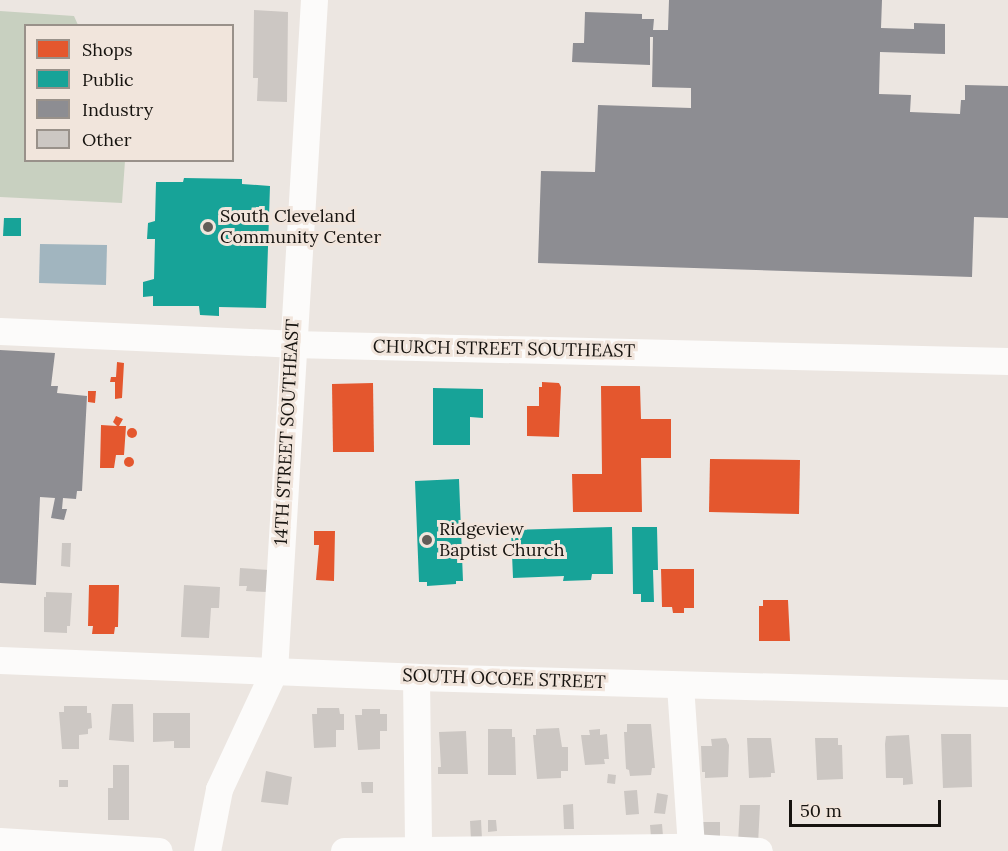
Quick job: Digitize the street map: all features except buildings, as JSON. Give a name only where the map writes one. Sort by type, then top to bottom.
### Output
[{"type":"street","name":"14TH STREET SOUTHEAST","points":[[207,851],[219,789],[273,671],[314,0]]},
{"type":"street","name":"CHURCH STREET SOUTHEAST","points":[[0,331],[292,344],[1008,361]]},
{"type":"street","name":"SOUTH OCOEE STREET","points":[[0,660],[416,677],[1008,693]]},
{"type":"street","points":[[416,677],[418,850]]},
{"type":"street","points":[[680,684],[691,847]]},
{"type":"street","points":[[0,842],[159,851]]},
{"type":"street","points":[[344,851],[691,847],[759,851]]},
{"type":"green space","points":[[0,11],[74,16],[78,24],[24,24],[24,162],[125,162],[122,203],[0,197]]},
{"type":"water","points":[[40,244],[107,245],[106,285],[39,283]]},
{"type":"place","name":"South Cleveland Community Center","points":[[208,227]]},
{"type":"place","name":"Ridgeview Baptist Church","points":[[427,540]]}]
